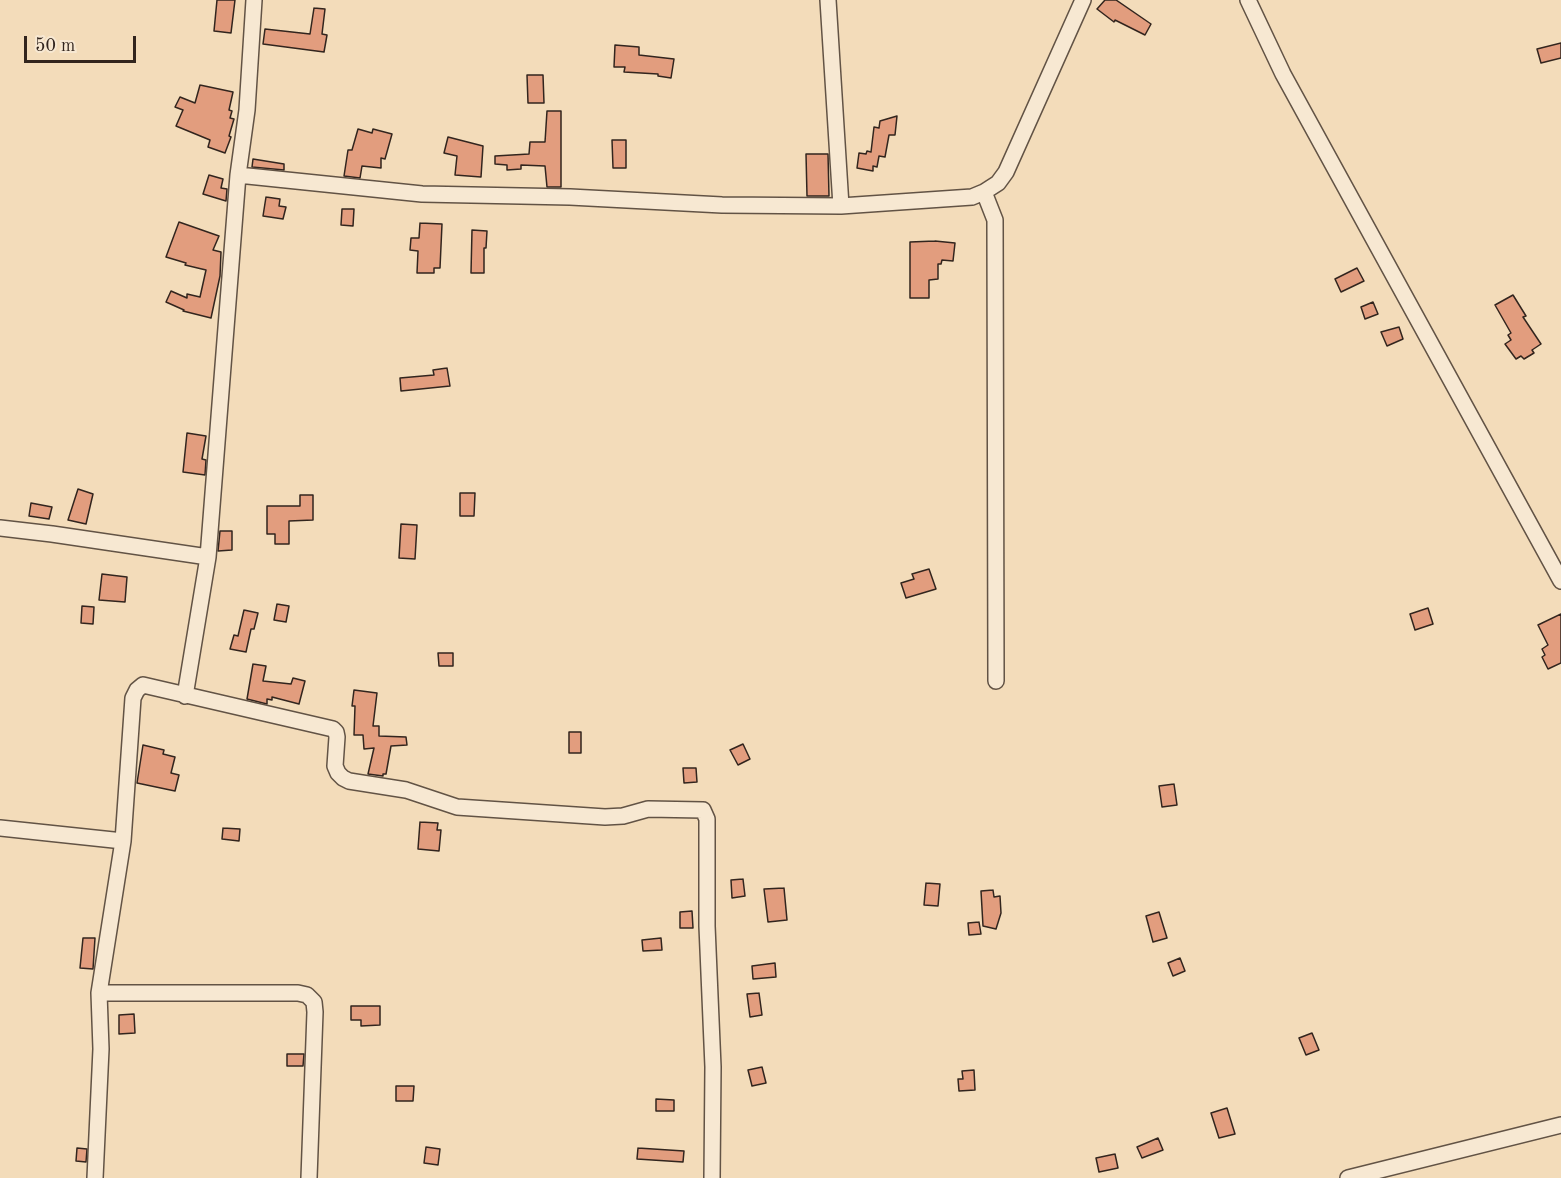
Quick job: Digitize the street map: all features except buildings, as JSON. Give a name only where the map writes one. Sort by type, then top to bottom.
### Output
[{"type":"street","points":[[185,696],[208,556],[238,175],[247,110],[254,0]]},
{"type":"street","points":[[828,0],[841,206]]},
{"type":"street","points":[[238,175],[422,194],[570,197],[722,205],[841,206],[972,197],[998,183],[1006,172],[1083,0]]},
{"type":"street","points":[[1248,0],[1282,74],[1561,581]]},
{"type":"street","points":[[984,192],[995,220],[996,681]]},
{"type":"street","points":[[0,528],[208,556]]},
{"type":"street","points":[[95,1178],[101,1049],[99,993],[123,841],[134,698],[137,690],[143,685],[333,729],[337,737],[335,766],[343,778],[349,781],[406,790],[457,807],[605,817],[623,816],[648,809],[700,809],[705,812],[707,819],[707,926],[712,1067],[712,1178]]},
{"type":"street","points":[[0,828],[123,841]]},
{"type":"street","points":[[99,993],[298,993],[307,995],[314,1002],[315,1012],[309,1178]]},
{"type":"street","points":[[1348,1178],[1561,1125]]}]
